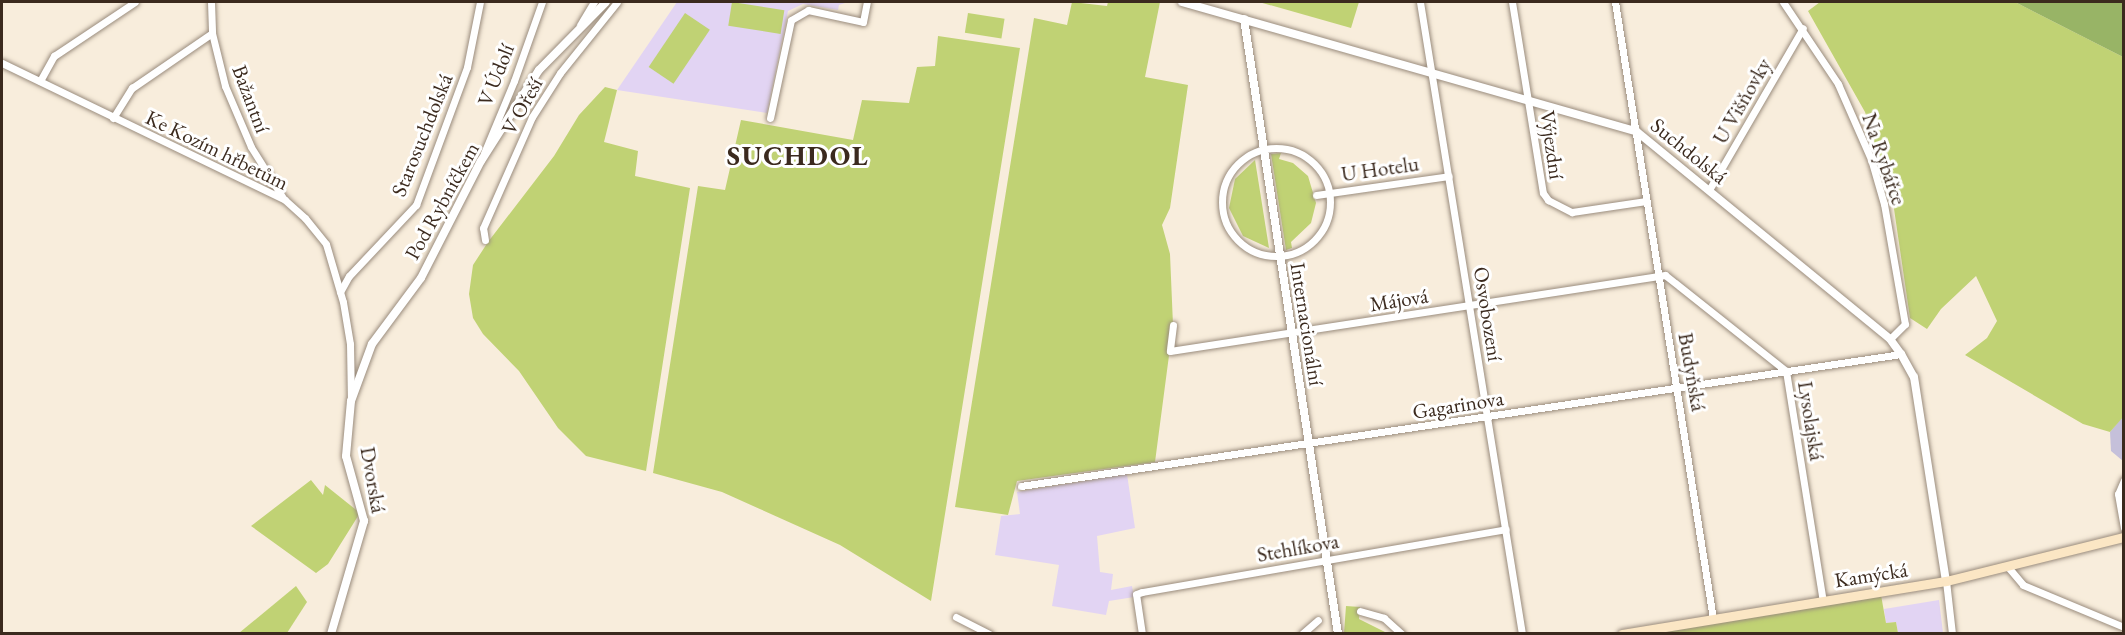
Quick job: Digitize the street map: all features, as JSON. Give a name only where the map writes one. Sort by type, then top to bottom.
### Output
[{"type":"main road","name":"Kamýcká","points":[[1622,633],[1946,581],[2124,537]]},
{"type":"street","points":[[40,81],[54,56],[135,2]]},
{"type":"street","name":"Bažantní","points":[[211,2],[212,33],[225,86],[239,122],[285,201]]},
{"type":"street","name":"Starosuchdolská","points":[[340,292],[349,276],[416,205],[467,66],[480,2]]},
{"type":"street","name":"V Údolí","points":[[481,161],[542,2]]},
{"type":"street","points":[[577,30],[594,2]]},
{"type":"street","name":"Pod Rybníčkem","points":[[351,401],[372,344],[421,278],[481,161],[539,70],[606,2]]},
{"type":"street","name":"V Ořeší","points":[[485,240],[483,228],[532,117],[560,73],[617,2]]},
{"type":"street","points":[[770,118],[787,38],[796,15],[808,10],[863,22],[867,2]]},
{"type":"street","name":"Suchdolská","points":[[1182,2],[1430,70],[1636,131],[1890,339],[1901,354],[1914,377],[1946,581]]},
{"type":"street","name":"Osvobození","points":[[1420,2],[1522,633]]},
{"type":"street","points":[[1512,2],[1529,99]]},
{"type":"street","name":"Budyňská","points":[[1615,2],[1713,619]]},
{"type":"street","name":"Na Rybářce","points":[[1783,2],[1803,28],[1838,84],[1871,159],[1881,193],[1905,324],[1890,339]]},
{"type":"street","name":"Internacionální","points":[[1244,19],[1277,256],[1338,633]]},
{"type":"street","name":"U Višňovky","points":[[1709,190],[1803,28]]},
{"type":"street","points":[[113,118],[132,88],[212,33]]},
{"type":"street","name":"Ke Kozím hřbetům","points":[[2,63],[285,201],[326,244],[340,292],[350,344],[351,401]]},
{"type":"street","name":"Výjezdní","points":[[1529,99],[1543,193],[1548,200],[1572,212],[1646,201]]},
{"type":"street","points":[[1284,149],[1305,156],[1321,172],[1329,193],[1329,216],[1316,239],[1300,250],[1277,256],[1244,245],[1231,231],[1223,211],[1224,191],[1231,173],[1245,159],[1262,150],[1284,149]]},
{"type":"street","name":"U Hotelu","points":[[1316,195],[1449,176]]},
{"type":"street","name":"Májová","points":[[1173,325],[1170,351],[1658,276]]},
{"type":"street","name":"Lysolajská","points":[[1658,276],[1672,278],[1786,372],[1823,601]]},
{"type":"street","name":"Gagarinova","points":[[1021,486],[1901,354]]},
{"type":"street","name":"Dvorská","points":[[331,633],[364,521],[364,508],[346,456],[351,401]]},
{"type":"street","points":[[2124,480],[2118,495],[2124,527]]},
{"type":"street","name":"Stehlíkova","points":[[1142,633],[1136,594],[1506,529]]},
{"type":"street","points":[[2008,567],[2024,585],[2124,627]]},
{"type":"street","points":[[1946,581],[1952,633]]},
{"type":"street","points":[[1360,610],[1383,618],[1402,633]]},
{"type":"street","points":[[956,617],[990,633]]},
{"type":"street","points":[[1302,633],[1318,620]]},
{"type":"shaded area","points":[[677,2],[848,2],[839,5],[838,10],[803,4],[788,11],[767,113],[617,90]]},
{"type":"shaded area","points":[[2123,416],[2123,461],[2111,451],[2110,432]]},
{"type":"shaded area","points":[[1127,474],[1135,528],[1097,536],[1100,572],[1113,574],[1111,590],[1132,586],[1134,597],[1109,601],[1106,615],[1052,606],[1059,565],[995,555],[1001,516],[1020,514],[1017,492]]},
{"type":"shaded area","points":[[1939,600],[1943,633],[1898,633],[1896,622],[1886,623],[1884,609]]},
{"type":"green space","points":[[732,2],[784,10],[781,34],[728,26]]},
{"type":"green space","points":[[1072,2],[1107,6],[1108,2],[1160,2],[1145,77],[1188,85],[1170,208],[1162,225],[1170,254],[1173,325],[1155,462],[1017,481],[1008,515],[955,507],[1034,18],[1067,25]]},
{"type":"green space","points":[[1259,2],[1359,2],[1351,28]]},
{"type":"green space","points":[[1820,2],[2015,2],[2123,57],[2124,416],[2110,432],[2083,424],[1965,355],[1987,338],[1997,321],[1976,276],[1941,309],[1927,329],[1910,318],[1893,202],[1865,112],[1808,11]]},
{"type":"green space","points":[[2015,2],[2123,2],[2123,57]]},
{"type":"green space","points":[[685,13],[710,30],[674,84],[649,67]]},
{"type":"green space","points":[[968,13],[1005,19],[1001,39],[965,33]]},
{"type":"green space","points":[[938,36],[1020,48],[931,601],[840,545],[722,492],[653,473],[698,186],[725,190],[741,120],[853,140],[862,100],[909,103],[917,67],[935,66]]},
{"type":"green space","points":[[605,87],[617,90],[604,142],[638,151],[635,176],[690,188],[646,471],[586,456],[558,428],[519,371],[483,334],[473,318],[469,294],[473,265],[488,242],[554,156],[579,115]]},
{"type":"green space","points":[[1281,153],[1279,159],[1293,163],[1308,176],[1316,203],[1311,223],[1291,242],[1292,248],[1286,250],[1271,154]]},
{"type":"green space","points":[[1255,160],[1269,248],[1243,236],[1229,208],[1235,179]]},
{"type":"green space","points":[[311,480],[323,495],[325,485],[360,513],[328,564],[316,573],[251,526]]},
{"type":"green space","points":[[296,586],[307,602],[287,633],[239,633]]},
{"type":"green space","points":[[1881,595],[1886,623],[1896,622],[1898,633],[1630,634]]},
{"type":"green space","points":[[1346,606],[1360,607],[1359,619],[1387,633],[1344,633]]},
{"type":"district","name":"SUCHDOL","points":[[798,156]]}]
